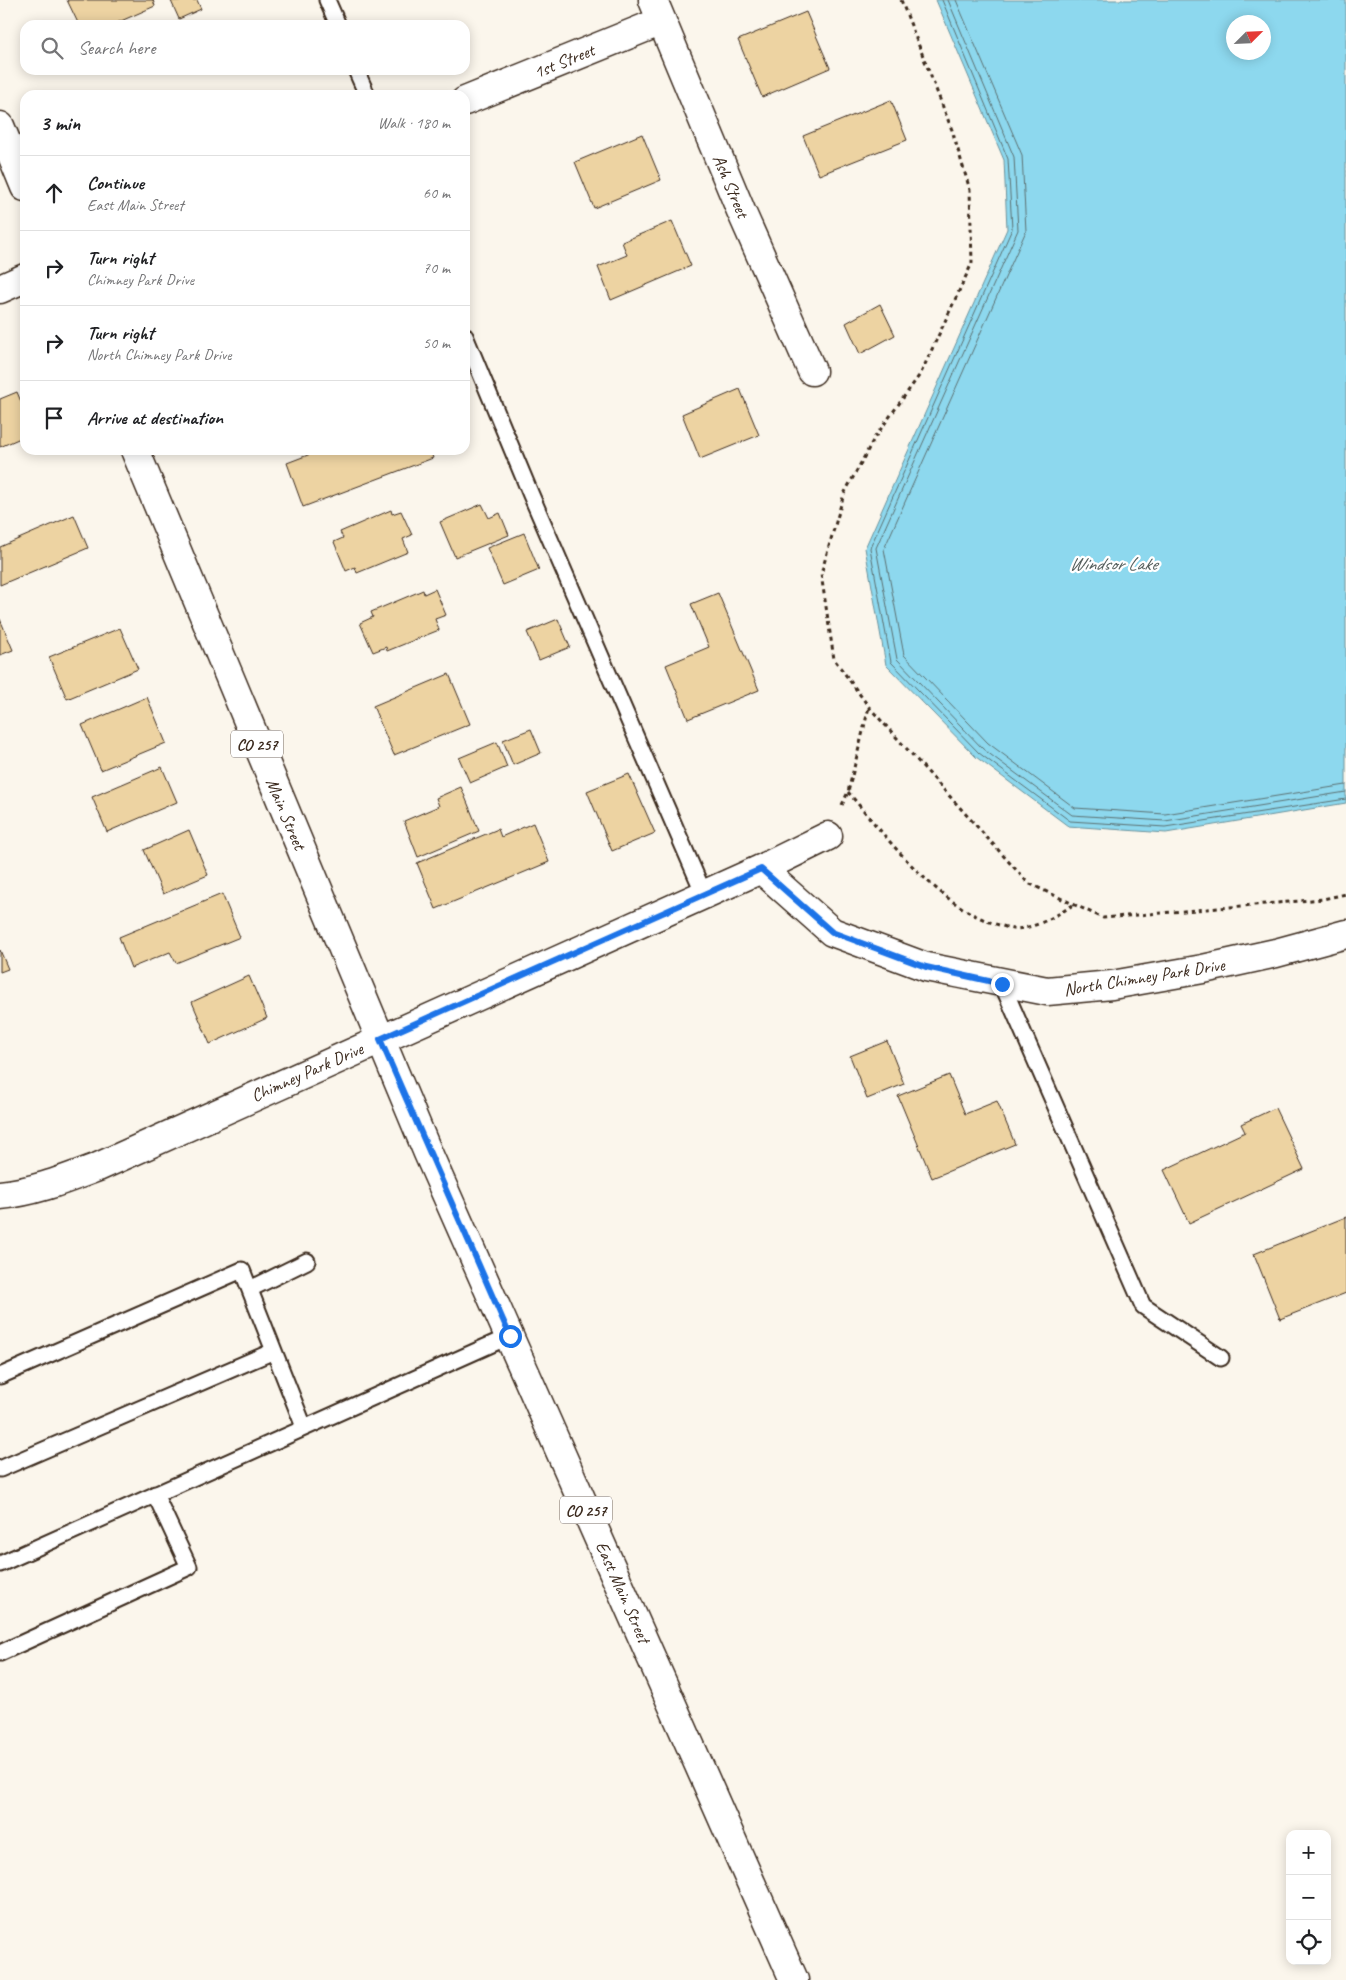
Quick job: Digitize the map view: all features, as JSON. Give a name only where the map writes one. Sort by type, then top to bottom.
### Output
[{"type":"street","name":"1st Street","points":[[470,98],[658,10]]},
{"type":"street","name":"Ash Street","points":[[658,10],[741,211],[812,371]]},
{"type":"street","points":[[0,126],[20,175]]},
{"type":"street","points":[[0,288],[20,280]]},
{"type":"street","name":"Main Street","points":[[137,455],[380,1039]]},
{"type":"street","name":"Chimney Park Drive","points":[[0,1195],[15,1194],[57,1182],[98,1167],[761,869],[828,836]]},
{"type":"street","name":"North Chimney Park Drive","points":[[761,869],[832,932],[926,967],[1002,984],[1047,991],[1112,985],[1221,966],[1346,934]]},
{"type":"street","name":"East Main Street","points":[[380,1039],[794,1980]]},
{"type":"lane","points":[[328,0],[336,20]]},
{"type":"lane","points":[[358,75],[365,90]]},
{"type":"lane","points":[[470,348],[534,504],[704,894]]},
{"type":"lane","points":[[1002,984],[1142,1306],[1221,1358]]},
{"type":"lane","points":[[250,1289],[308,1261]]},
{"type":"lane","points":[[0,1376],[242,1270],[304,1427]]},
{"type":"lane","points":[[0,1564],[510,1336]]},
{"type":"lane","points":[[0,1470],[274,1351]]},
{"type":"lane","points":[[0,1653],[189,1567],[155,1494]]},
{"type":"path","points":[[901,0],[952,130],[970,190],[972,263],[921,373],[875,437],[844,494],[821,574],[834,659],[869,707],[1028,883],[1103,918],[1323,899],[1346,894]]},
{"type":"path","points":[[828,836],[848,792],[869,707]]},
{"type":"path","points":[[848,792],[894,846],[944,896],[987,921],[1016,929],[1050,920],[1073,904]]},
{"type":"water","name":"Windsor Lake","points":[[936,0],[1346,0],[1346,803],[1166,833],[1068,826],[976,757],[886,665],[865,548],[1007,229],[1004,160]]},
{"type":"building","points":[[67,0],[153,0],[155,6],[123,20],[77,20]]},
{"type":"building","points":[[197,0],[201,9],[179,19],[171,1]]},
{"type":"building","points":[[806,12],[830,68],[762,97],[738,40]]},
{"type":"building","points":[[891,100],[907,140],[819,175],[803,136]]},
{"type":"building","points":[[642,134],[661,180],[594,208],[575,162]]},
{"type":"building","points":[[672,221],[691,266],[611,300],[598,267],[627,255],[622,242]]},
{"type":"building","points":[[880,304],[895,335],[860,354],[846,323]]},
{"type":"building","points":[[740,389],[759,435],[700,459],[682,414]]},
{"type":"building","points":[[17,392],[20,399],[20,438],[0,447],[0,399]]},
{"type":"building","points":[[308,455],[432,455],[433,458],[303,507],[287,463]]},
{"type":"building","points":[[482,504],[489,518],[500,513],[509,535],[455,557],[440,522]]},
{"type":"building","points":[[391,510],[392,514],[401,511],[412,535],[403,539],[408,552],[357,573],[355,567],[346,571],[334,542],[343,538],[340,532]]},
{"type":"building","points":[[74,515],[88,548],[0,585],[0,547]]},
{"type":"building","points":[[524,533],[539,570],[503,585],[487,548]]},
{"type":"building","points":[[435,589],[446,615],[435,619],[439,630],[387,651],[386,647],[373,652],[360,623],[373,617],[371,612],[423,590],[424,594]]},
{"type":"building","points":[[718,593],[759,690],[688,719],[666,665],[709,647],[691,604]]},
{"type":"building","points":[[0,619],[13,650],[0,655]]},
{"type":"building","points":[[558,619],[570,647],[539,660],[527,632]]},
{"type":"building","points":[[120,628],[138,669],[67,699],[49,657]]},
{"type":"building","points":[[449,674],[470,724],[394,755],[373,706]]},
{"type":"building","points":[[147,697],[166,743],[101,770],[82,725]]},
{"type":"building","points":[[531,729],[541,753],[513,765],[503,740]]},
{"type":"building","points":[[497,742],[507,767],[470,783],[459,758]]},
{"type":"building","points":[[162,767],[177,802],[107,832],[92,797]]},
{"type":"building","points":[[629,774],[655,833],[612,851],[587,791]]},
{"type":"building","points":[[461,787],[479,831],[418,857],[404,821],[439,806],[436,798]]},
{"type":"building","points":[[533,823],[549,862],[436,909],[417,863],[498,829],[501,837]]},
{"type":"building","points":[[189,830],[208,875],[163,894],[144,850]]},
{"type":"building","points":[[222,894],[240,937],[176,963],[170,952],[131,968],[119,937]]},
{"type":"building","points":[[0,950],[8,969],[0,972]]},
{"type":"building","points":[[249,976],[267,1018],[210,1044],[192,1002]]},
{"type":"building","points":[[887,1041],[904,1084],[867,1099],[850,1056]]},
{"type":"building","points":[[949,1075],[965,1114],[997,1101],[1015,1144],[932,1178],[898,1096]]},
{"type":"building","points":[[1275,1108],[1304,1169],[1189,1223],[1164,1170],[1245,1132],[1241,1124]]},
{"type":"building","points":[[1346,1217],[1346,1293],[1280,1319],[1254,1254]]},
{"type":"route","points":[[510,1336],[428,1153],[380,1039],[761,869],[832,932],[926,967],[1002,984]]}]
